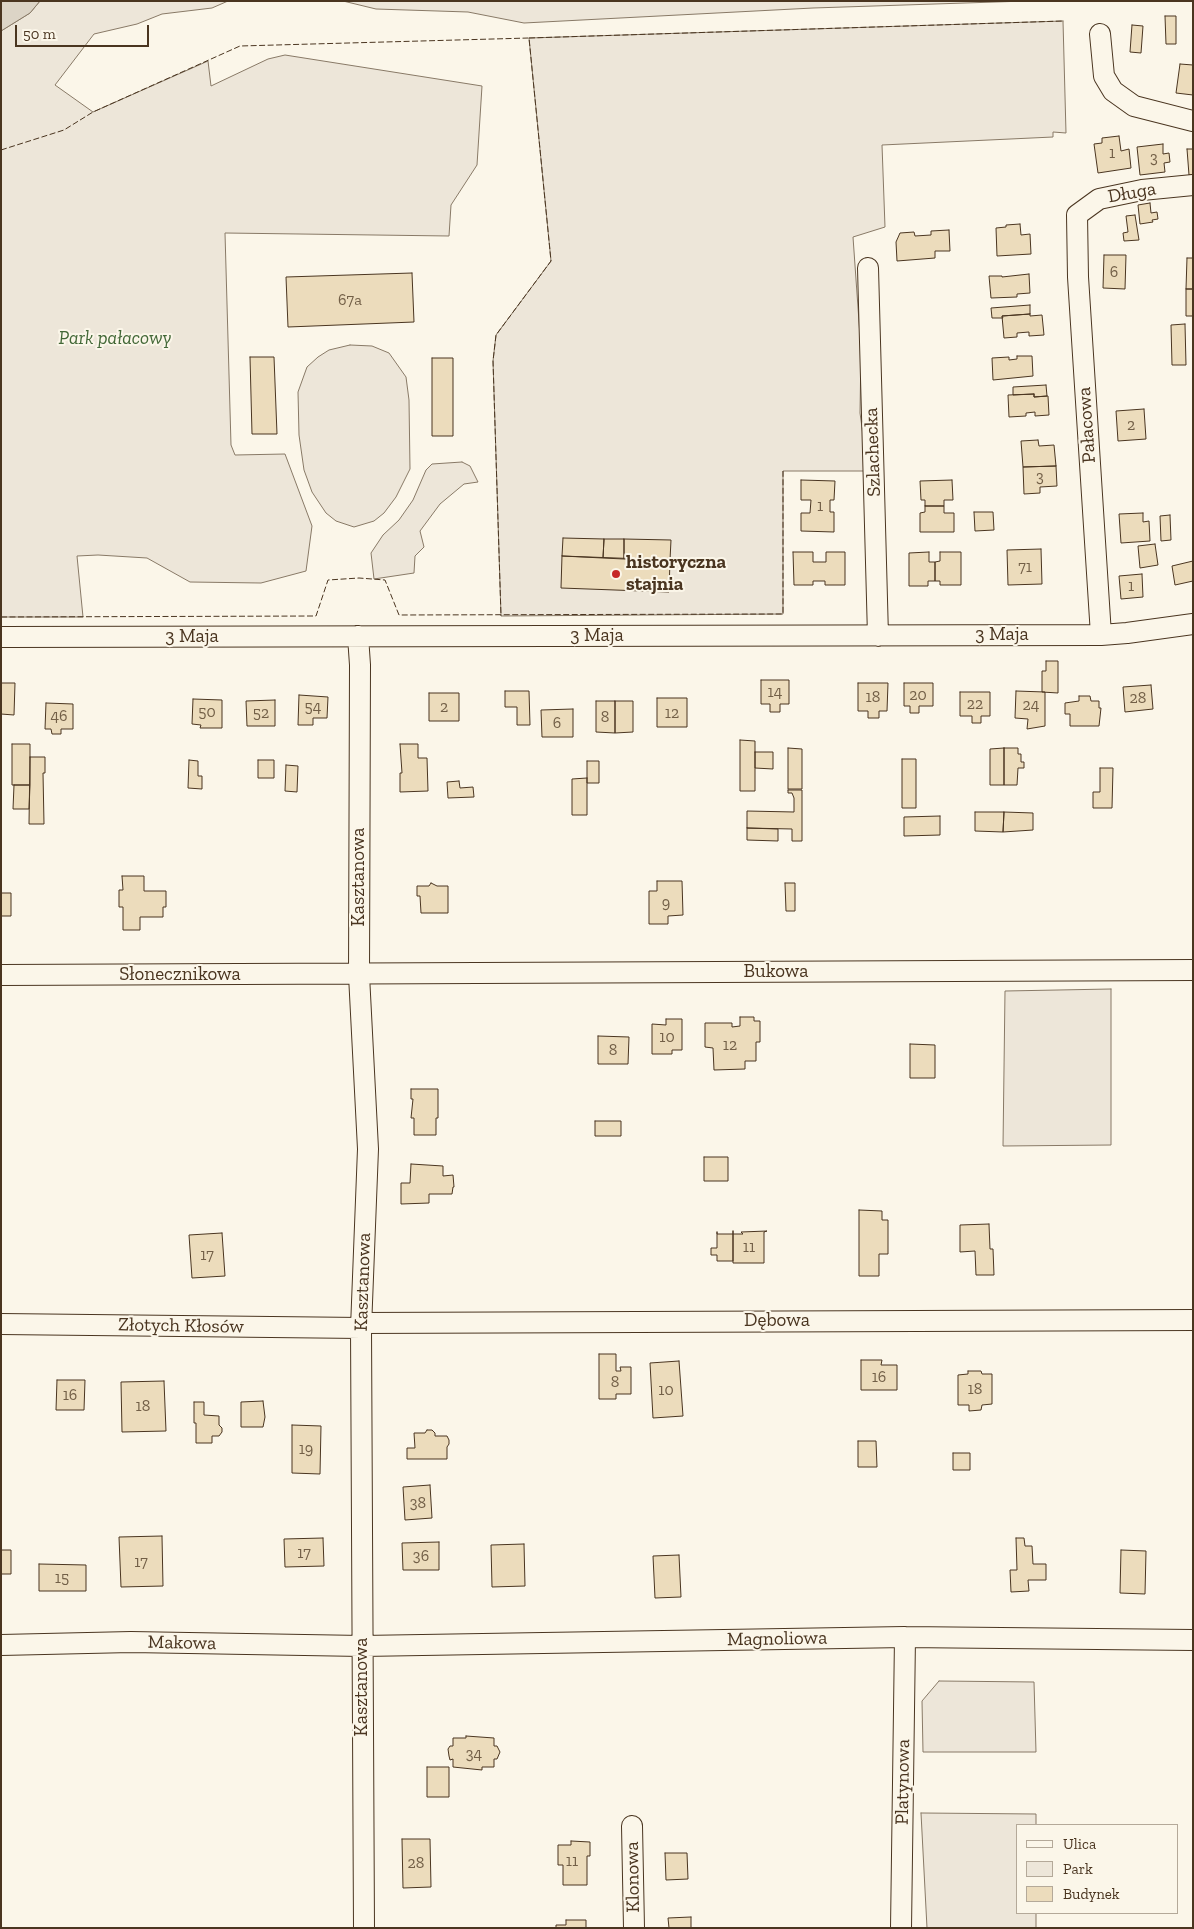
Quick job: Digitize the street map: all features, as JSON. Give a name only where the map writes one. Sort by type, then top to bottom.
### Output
[{"type":"street","points":[[1100,34],[1104,76],[1113,90],[1134,106],[1193,120]]},
{"type":"street","name":"Długa","points":[[1076,215],[1099,199],[1142,190],[1193,185]]},
{"type":"street","name":"Pałacowa","points":[[1076,215],[1078,277],[1101,635]]},
{"type":"street","name":"Szlachecka","points":[[868,268],[878,636]]},
{"type":"street","name":"3 Maja","points":[[1,637],[1101,635],[1127,634],[1193,624]]},
{"type":"street","name":"Kasztanowa","points":[[358,636],[360,665],[359,975],[368,1149],[361,1326],[364,1928]]},
{"type":"street","name":"Bukowa","points":[[359,975],[1193,970]]},
{"type":"street","name":"Słonecznikowa","points":[[1,975],[359,975]]},
{"type":"street","name":"Dębowa","points":[[361,1326],[1193,1320]]},
{"type":"street","name":"Złotych Kłosów","points":[[1,1324],[361,1326]]},
{"type":"street","name":"Magnoliowa","points":[[362,1646],[905,1637],[1193,1640]]},
{"type":"street","name":"Platynowa","points":[[901,1928],[905,1637]]},
{"type":"street","name":"Makowa","points":[[1,1645],[131,1642],[362,1646]]},
{"type":"street","name":"Klonowa","points":[[632,1826],[634,1928]]},
{"type":"green space","name":"Park pałacowy","points":[[40,1],[228,1],[212,8],[162,14],[137,24],[94,34],[55,85],[93,112],[208,61],[211,86],[268,59],[285,55],[482,86],[477,165],[451,205],[449,236],[225,233],[231,445],[235,455],[285,454],[312,526],[306,571],[261,583],[190,582],[147,558],[98,555],[77,556],[83,617],[1,617],[1,31],[30,13]]},
{"type":"green space","points":[[343,1],[1026,1],[813,8],[524,23],[468,12],[376,9]]},
{"type":"green space","points":[[1063,21],[1066,133],[1053,132],[1053,137],[882,145],[885,227],[853,237],[861,350],[860,413],[868,471],[783,471],[783,614],[501,616],[493,361],[496,335],[551,261],[529,38]]},
{"type":"green space","points":[[350,345],[372,346],[389,353],[406,377],[409,400],[410,469],[396,497],[384,513],[374,521],[354,527],[336,521],[326,513],[312,492],[304,470],[299,435],[298,392],[307,367],[318,357],[329,350]]},
{"type":"green space","points":[[462,462],[470,466],[478,482],[464,484],[440,504],[420,531],[424,547],[415,556],[414,573],[374,579],[371,553],[383,535],[399,520],[413,500],[426,470],[432,464]]},
{"type":"green space","points":[[1111,989],[1111,1145],[1003,1146],[1005,991]]},
{"type":"green space","points":[[939,1681],[1034,1682],[1036,1752],[923,1752],[922,1701]]},
{"type":"green space","points":[[921,1813],[1036,1814],[1036,1824],[1016,1824],[1016,1914],[1036,1914],[1036,1928],[927,1928]]},
{"type":"shaded area","points":[[1,1],[40,1],[30,13],[1,31]]},
{"type":"building","points":[[1165,16],[1176,16],[1176,44],[1166,44]]},
{"type":"building","points":[[1132,25],[1143,26],[1141,53],[1130,52]]},
{"type":"building","points":[[1180,64],[1193,65],[1193,95],[1176,93]]},
{"type":"building","points":[[1119,136],[1121,151],[1129,149],[1131,168],[1098,173],[1094,144],[1102,143],[1102,138]]},
{"type":"building","points":[[1163,144],[1163,154],[1169,153],[1170,162],[1164,163],[1165,172],[1140,175],[1137,147]]},
{"type":"building","points":[[1187,149],[1193,149],[1193,175],[1189,175]]},
{"type":"building","points":[[1150,203],[1151,213],[1157,212],[1158,219],[1152,220],[1153,222],[1140,224],[1138,205]]},
{"type":"building","points":[[1135,215],[1139,240],[1124,241],[1123,233],[1128,232],[1126,216]]},
{"type":"building","points":[[1020,224],[1021,235],[1030,234],[1031,254],[997,256],[996,228]]},
{"type":"building","points":[[949,230],[950,251],[935,251],[935,258],[897,261],[896,242],[900,233],[914,232],[915,236],[931,235],[931,231]]},
{"type":"building","points":[[1104,255],[1126,255],[1125,289],[1103,288]]},
{"type":"building","points":[[1187,258],[1193,258],[1193,289],[1186,289]]},
{"type":"building","points":[[412,273],[414,322],[288,327],[286,277]]},
{"type":"building","points":[[1029,274],[1030,293],[1017,294],[1017,297],[991,298],[989,276],[1002,277]]},
{"type":"building","points":[[1186,289],[1193,289],[1193,316],[1186,316]]},
{"type":"building","points":[[1030,305],[1030,314],[992,318],[991,308]]},
{"type":"building","points":[[1030,314],[1030,316],[1042,315],[1044,335],[1029,336],[1029,332],[1017,333],[1017,337],[1004,338],[1002,316]]},
{"type":"building","points":[[1185,324],[1186,365],[1172,365],[1171,325]]},
{"type":"building","points":[[1017,356],[1032,356],[1033,376],[993,380],[992,358],[1009,357],[1009,360],[1017,359]]},
{"type":"building","points":[[250,357],[274,357],[277,434],[252,434]]},
{"type":"building","points":[[432,358],[453,358],[453,436],[432,436]]},
{"type":"building","points":[[1046,385],[1047,396],[1034,397],[1034,394],[1013,395],[1013,387]]},
{"type":"building","points":[[1034,394],[1034,397],[1048,396],[1049,415],[1035,416],[1035,412],[1026,413],[1026,416],[1009,417],[1008,395]]},
{"type":"building","points":[[1144,409],[1146,439],[1118,441],[1116,411]]},
{"type":"building","points":[[1038,440],[1039,446],[1054,445],[1056,466],[1023,467],[1021,441]]},
{"type":"building","points":[[1056,466],[1057,486],[1040,487],[1040,493],[1024,494],[1023,467]]},
{"type":"building","points":[[801,480],[835,481],[834,500],[830,500],[830,512],[834,512],[834,532],[801,531],[801,513],[810,513],[811,500],[801,500]]},
{"type":"building","points":[[952,480],[953,500],[944,500],[944,506],[925,506],[925,500],[921,500],[920,481]]},
{"type":"building","points":[[925,506],[944,506],[944,513],[954,513],[954,532],[920,532],[920,513],[925,512]]},
{"type":"building","points":[[974,512],[993,512],[994,530],[975,531]]},
{"type":"building","points":[[1143,513],[1143,522],[1149,521],[1150,541],[1121,543],[1119,514]]},
{"type":"building","points":[[1170,515],[1171,540],[1161,541],[1160,516]]},
{"type":"building","points":[[563,538],[604,539],[603,558],[562,556]]},
{"type":"building","points":[[604,539],[624,539],[624,559],[603,558]]},
{"type":"building","points":[[624,539],[671,540],[670,560],[624,559]]},
{"type":"building","points":[[1155,544],[1158,565],[1140,568],[1138,546]]},
{"type":"building","points":[[1041,549],[1042,584],[1008,585],[1007,550]]},
{"type":"building","points":[[793,552],[813,552],[813,562],[826,562],[826,552],[845,552],[845,585],[825,585],[825,581],[813,581],[813,585],[794,585]]},
{"type":"building","points":[[929,552],[929,562],[935,562],[935,581],[928,581],[928,586],[909,586],[909,553]]},
{"type":"building","points":[[940,552],[961,552],[961,585],[940,585],[940,581],[935,581],[935,562],[940,561]]},
{"type":"building","name":"historyczna stajnia","points":[[562,556],[670,560],[669,592],[561,588]]},
{"type":"building","points":[[1193,561],[1193,581],[1175,585],[1172,566]]},
{"type":"building","points":[[1142,574],[1143,597],[1121,599],[1119,576]]},
{"type":"building","points":[[1046,661],[1058,661],[1058,693],[1042,692],[1042,671],[1046,671]]},
{"type":"building","points":[[761,680],[789,680],[789,704],[780,704],[780,712],[770,712],[770,704],[761,704]]},
{"type":"building","points":[[1,683],[15,683],[14,715],[1,714]]},
{"type":"building","points":[[858,683],[888,683],[887,711],[879,711],[879,718],[868,718],[868,711],[858,711]]},
{"type":"building","points":[[904,683],[933,683],[933,706],[919,706],[919,713],[910,713],[910,706],[904,706]]},
{"type":"building","points":[[1151,685],[1153,709],[1125,712],[1123,687]]},
{"type":"building","points":[[505,691],[529,691],[530,725],[517,725],[517,707],[505,707]]},
{"type":"building","points":[[1016,691],[1045,692],[1045,726],[1027,729],[1028,719],[1015,718]]},
{"type":"building","points":[[960,692],[990,692],[990,716],[981,716],[981,723],[972,723],[972,716],[960,716]]},
{"type":"building","points":[[429,693],[459,693],[459,721],[429,721]]},
{"type":"building","points":[[299,695],[328,697],[327,718],[313,718],[313,725],[298,725]]},
{"type":"building","points":[[1079,696],[1090,696],[1091,701],[1099,701],[1099,708],[1101,708],[1099,726],[1070,726],[1070,714],[1065,714],[1065,703],[1079,701]]},
{"type":"building","points":[[657,698],[687,698],[687,727],[657,727]]},
{"type":"building","points":[[193,699],[222,700],[222,728],[200,728],[201,725],[192,724]]},
{"type":"building","points":[[275,700],[275,726],[247,726],[246,701]]},
{"type":"building","points":[[596,701],[615,701],[615,733],[596,732]]},
{"type":"building","points":[[615,701],[633,701],[633,732],[615,733]]},
{"type":"building","points":[[46,703],[73,704],[73,729],[61,729],[61,734],[52,734],[51,729],[45,729]]},
{"type":"building","points":[[573,709],[573,737],[542,737],[541,710]]},
{"type":"building","points":[[740,740],[755,741],[755,791],[740,791]]},
{"type":"building","points":[[12,744],[30,744],[30,785],[12,785]]},
{"type":"building","points":[[400,744],[418,744],[418,758],[427,758],[428,791],[400,792],[400,773],[402,773]]},
{"type":"building","points":[[788,748],[802,749],[802,789],[788,789]]},
{"type":"building","points":[[1004,748],[1018,748],[1018,754],[1021,754],[1021,762],[1024,762],[1024,768],[1018,768],[1017,785],[1004,785]]},
{"type":"building","points":[[1004,748],[1004,785],[990,785],[990,749]]},
{"type":"building","points":[[755,752],[773,752],[773,769],[755,768]]},
{"type":"building","points":[[30,757],[45,757],[45,773],[43,773],[44,824],[29,824]]},
{"type":"building","points":[[902,759],[916,759],[916,808],[902,808]]},
{"type":"building","points":[[189,760],[198,761],[198,776],[202,776],[202,789],[188,788]]},
{"type":"building","points":[[258,760],[274,760],[274,778],[258,778]]},
{"type":"building","points":[[587,761],[599,761],[599,783],[587,783]]},
{"type":"building","points":[[286,765],[298,766],[297,792],[285,791]]},
{"type":"building","points":[[1100,768],[1113,768],[1112,808],[1093,808],[1093,792],[1100,792]]},
{"type":"building","points":[[587,778],[587,815],[572,815],[572,779]]},
{"type":"building","points":[[459,781],[460,788],[473,787],[474,797],[448,798],[447,782]]},
{"type":"building","points":[[14,785],[30,785],[29,809],[13,809]]},
{"type":"building","points":[[788,790],[802,790],[802,841],[792,841],[792,829],[747,828],[747,811],[794,812],[794,798],[792,793],[788,793]]},
{"type":"building","points":[[975,812],[1004,812],[1003,832],[975,831]]},
{"type":"building","points":[[1004,812],[1033,813],[1033,830],[1003,832]]},
{"type":"building","points":[[940,816],[940,835],[904,836],[904,817]]},
{"type":"building","points":[[747,828],[778,829],[778,841],[747,840]]},
{"type":"building","points":[[122,876],[144,876],[144,891],[166,891],[166,907],[163,907],[163,917],[140,917],[140,930],[123,930],[123,907],[119,907],[119,890],[123,890]]},
{"type":"building","points":[[657,881],[682,881],[683,915],[668,916],[668,924],[649,924],[649,891],[657,891]]},
{"type":"building","points":[[431,883],[437,886],[448,886],[448,913],[421,913],[420,896],[417,896],[417,886],[429,886]]},
{"type":"building","points":[[785,883],[795,883],[795,911],[786,911]]},
{"type":"building","points":[[1,893],[11,893],[11,916],[1,916]]},
{"type":"building","points":[[740,1017],[754,1017],[754,1021],[760,1021],[760,1042],[756,1042],[756,1061],[745,1061],[745,1069],[714,1070],[713,1048],[705,1047],[705,1023],[732,1023],[732,1027],[740,1026]]},
{"type":"building","points":[[666,1019],[682,1019],[682,1050],[672,1050],[672,1054],[652,1054],[652,1024],[666,1025]]},
{"type":"building","points":[[598,1036],[629,1037],[628,1064],[598,1064]]},
{"type":"building","points":[[910,1044],[935,1045],[935,1078],[910,1078]]},
{"type":"building","points":[[411,1089],[438,1089],[436,1135],[414,1135],[414,1118],[411,1118],[413,1099],[411,1099]]},
{"type":"building","points":[[595,1121],[621,1121],[621,1136],[595,1136]]},
{"type":"building","points":[[704,1157],[728,1157],[728,1181],[704,1181]]},
{"type":"building","points":[[411,1164],[443,1166],[443,1176],[453,1175],[454,1187],[452,1194],[429,1194],[429,1203],[401,1204],[401,1183],[410,1183]]},
{"type":"building","points":[[859,1210],[882,1211],[882,1220],[888,1220],[888,1254],[879,1254],[879,1276],[859,1276]]},
{"type":"building","points":[[989,1224],[990,1249],[993,1249],[994,1275],[976,1275],[975,1251],[960,1252],[960,1225]]},
{"type":"building","points":[[767,1231],[764,1232],[764,1263],[733,1263],[733,1234]]},
{"type":"building","points":[[222,1233],[225,1276],[192,1278],[189,1235]]},
{"type":"building","points":[[717,1234],[733,1234],[733,1261],[717,1261],[717,1255],[711,1255],[711,1248],[717,1248]]},
{"type":"building","points":[[599,1354],[616,1354],[616,1371],[621,1371],[620,1367],[631,1367],[631,1394],[616,1394],[616,1399],[599,1399]]},
{"type":"building","points":[[861,1360],[882,1360],[881,1365],[897,1365],[897,1390],[861,1390]]},
{"type":"building","points":[[679,1361],[683,1416],[653,1418],[650,1363]]},
{"type":"building","points":[[968,1371],[981,1371],[982,1374],[992,1374],[992,1404],[982,1405],[981,1410],[969,1411],[969,1405],[958,1405],[958,1375],[968,1374]]},
{"type":"building","points":[[57,1380],[85,1380],[84,1410],[56,1410]]},
{"type":"building","points":[[164,1381],[166,1431],[122,1432],[121,1382]]},
{"type":"building","points":[[263,1401],[265,1417],[263,1427],[241,1427],[241,1402]]},
{"type":"building","points":[[194,1402],[204,1402],[204,1415],[219,1416],[219,1425],[222,1428],[222,1432],[219,1436],[212,1436],[212,1443],[196,1443]]},
{"type":"building","points":[[292,1425],[321,1426],[320,1474],[292,1473]]},
{"type":"building","points":[[427,1430],[432,1430],[435,1436],[447,1436],[449,1444],[447,1447],[447,1459],[407,1459],[407,1448],[415,1448],[414,1433],[425,1433]]},
{"type":"building","points":[[858,1441],[876,1441],[877,1467],[858,1467]]},
{"type":"building","points":[[953,1453],[970,1453],[970,1470],[953,1470]]},
{"type":"building","points":[[430,1485],[432,1518],[405,1520],[403,1487]]},
{"type":"building","points":[[162,1536],[163,1586],[121,1587],[119,1537]]},
{"type":"building","points":[[323,1538],[324,1566],[285,1567],[284,1539]]},
{"type":"building","points":[[1016,1538],[1024,1538],[1025,1546],[1032,1546],[1033,1564],[1046,1564],[1046,1580],[1028,1580],[1029,1591],[1011,1592],[1010,1570],[1017,1570]]},
{"type":"building","points":[[439,1542],[439,1570],[403,1570],[402,1543]]},
{"type":"building","points":[[524,1544],[525,1586],[492,1587],[491,1545]]},
{"type":"building","points":[[1,1550],[11,1550],[11,1574],[1,1574]]},
{"type":"building","points":[[1121,1550],[1146,1551],[1145,1594],[1120,1593]]},
{"type":"building","points":[[679,1555],[681,1597],[655,1598],[653,1556]]},
{"type":"building","points":[[39,1564],[86,1565],[86,1591],[39,1591]]},
{"type":"building","points":[[466,1736],[494,1738],[494,1746],[497,1746],[500,1752],[497,1759],[494,1759],[494,1767],[482,1767],[482,1770],[453,1767],[453,1759],[450,1760],[448,1749],[450,1746],[453,1746],[453,1738],[466,1738]]},
{"type":"building","points":[[427,1767],[449,1767],[449,1797],[427,1797]]},
{"type":"building","points":[[402,1839],[430,1839],[431,1887],[403,1888]]},
{"type":"building","points":[[571,1841],[590,1842],[590,1856],[587,1856],[587,1885],[563,1885],[563,1865],[558,1865],[558,1845],[571,1845]]},
{"type":"building","points":[[665,1853],[687,1853],[688,1879],[666,1880]]},
{"type":"building","points":[[691,1917],[691,1928],[669,1928],[668,1918]]},
{"type":"building","points":[[566,1920],[586,1920],[586,1928],[556,1928],[556,1925],[566,1925]]},
{"type":"fence","points":[[529,38],[1063,21]]},
{"type":"fence","points":[[1,150],[64,130],[93,112],[240,46],[529,38],[551,261],[496,335],[493,361],[501,616]]},
{"type":"fence","points":[[1,617],[316,616],[328,580],[359,578],[385,580],[399,615],[783,614],[783,471]]},
{"type":"place","name":"historyczna stajnia","points":[[616,574]]}]
